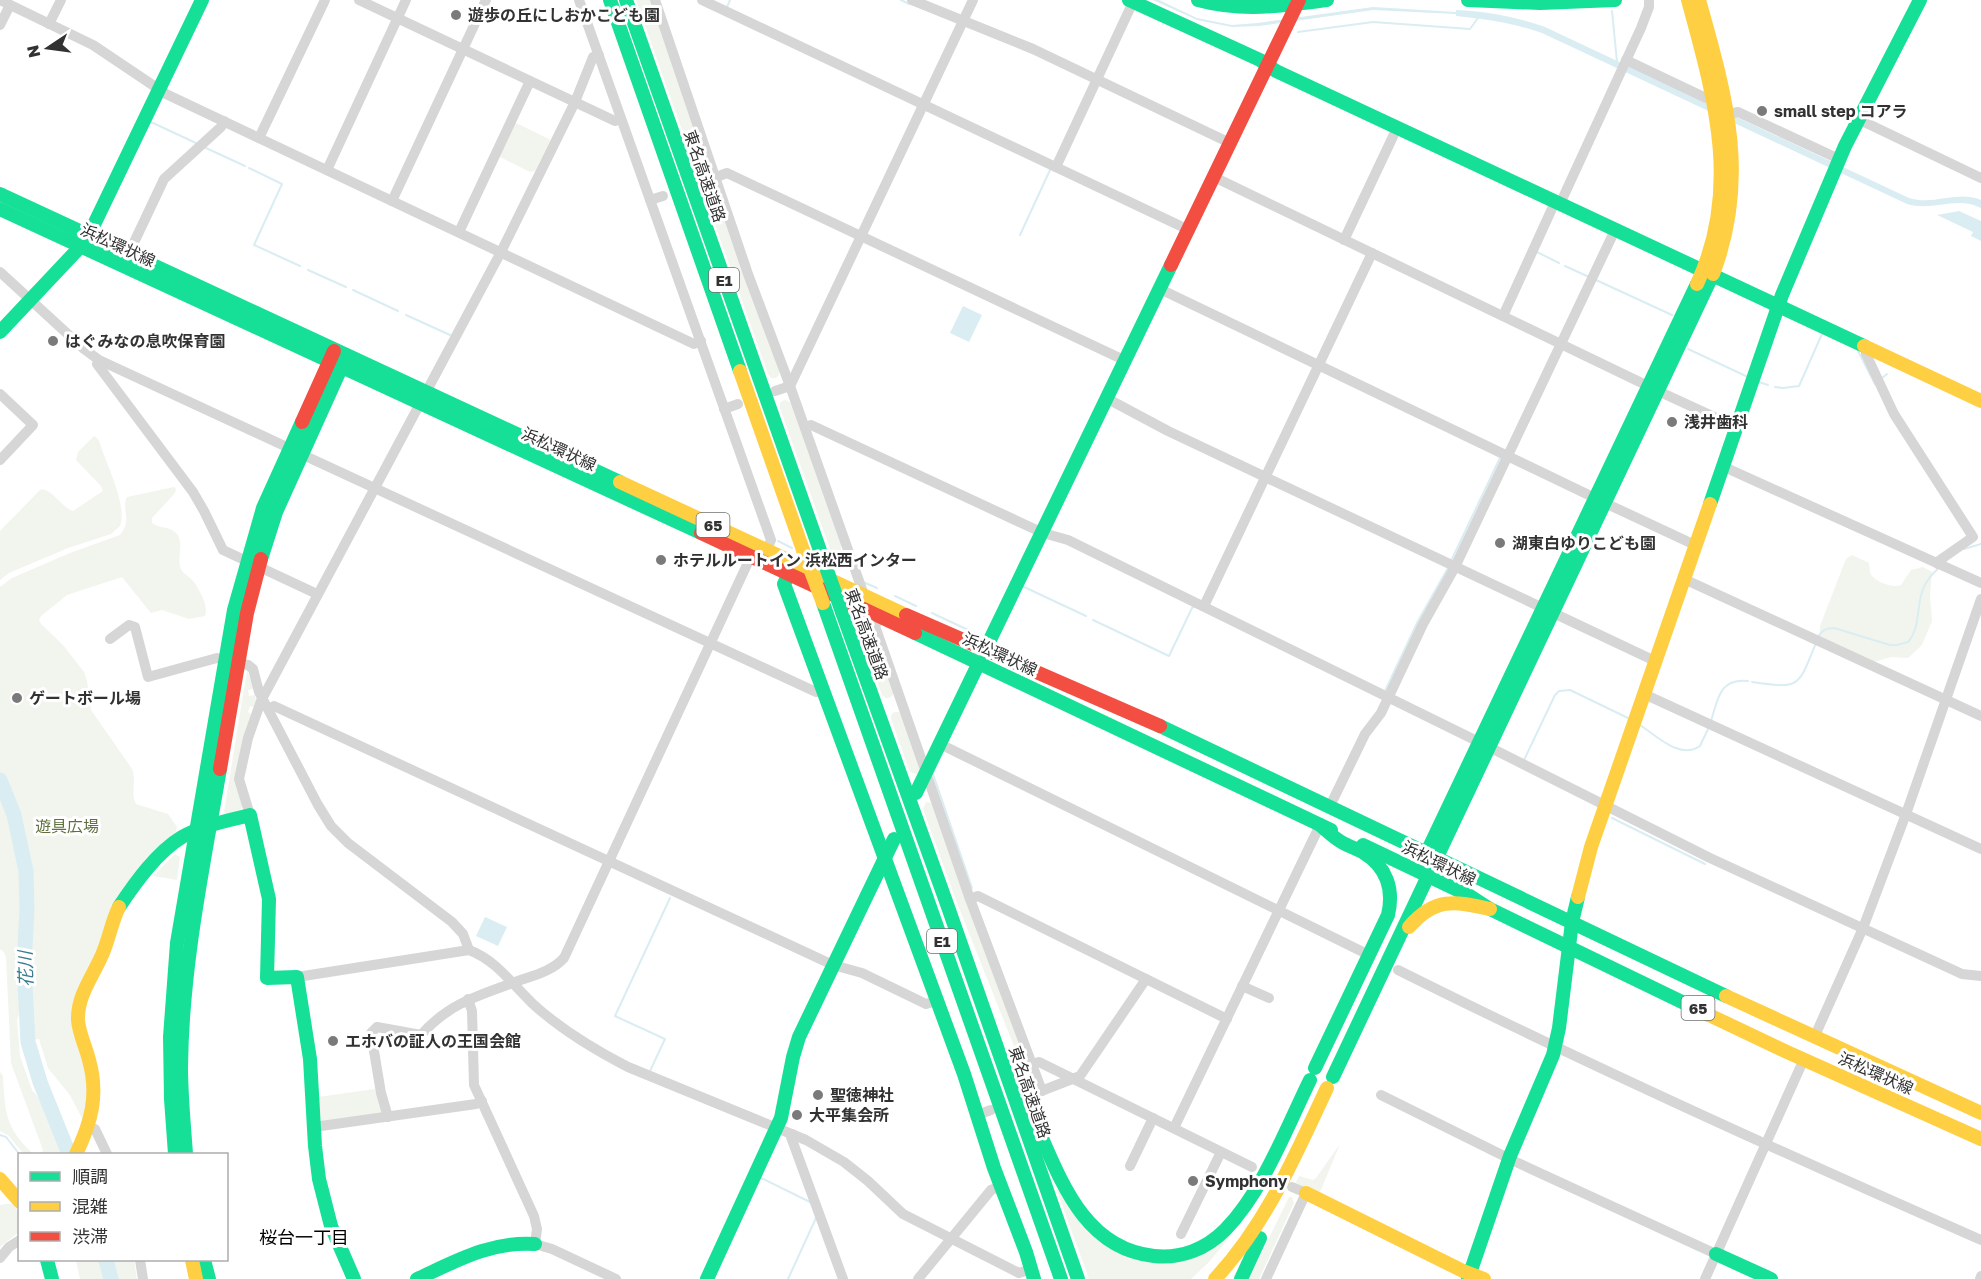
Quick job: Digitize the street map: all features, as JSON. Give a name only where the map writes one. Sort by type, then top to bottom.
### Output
[{"type":"main road","points":[[0,332],[85,240],[202,0]]},
{"type":"main road","name":"東名高速道路","points":[[610,0],[1061,1279]]},
{"type":"main road","name":"東名高速道路","points":[[626,0],[1078,1279]]},
{"type":"main road","points":[[1198,0],[1221,6],[1294,11],[1327,0]]},
{"type":"main road","points":[[1468,0],[1532,3],[1615,0]]},
{"type":"main road","points":[[1688,0],[1724,112]]},
{"type":"main road","points":[[1339,1019],[1360,993],[1432,855],[1708,273],[1721,201],[1724,112],[1699,0]]},
{"type":"main road","points":[[1469,1276],[1509,1159],[1555,1048],[1567,946],[1591,847],[1778,305],[1858,119],[1920,0]]},
{"type":"main road","points":[[1131,1],[1981,401]]},
{"type":"main road","points":[[916,793],[1294,11]]},
{"type":"main road","name":"浜松環状線","points":[[0,194],[85,240],[338,358],[767,549],[864,595],[1320,825],[1470,896],[1490,909],[1804,1059],[1981,1139]]},
{"type":"main road","name":"浜松環状線","points":[[0,209],[85,240],[129,253],[338,358]]},
{"type":"main road","points":[[175,1153],[170,1068],[172,1005],[177,943],[196,831],[263,508],[295,451],[338,358]]},
{"type":"main road","name":"浜松環状線","points":[[423,397],[880,616],[1123,708],[1814,1038],[1981,1113]]},
{"type":"main road","points":[[789,574],[784,584],[936,1001],[984,1113],[1001,1186],[1033,1274]]},
{"type":"main road","points":[[186,1153],[181,1068],[184,1006],[232,662]]},
{"type":"main road","points":[[78,1149],[93,1115],[96,1092],[92,1069],[79,1028],[80,1002],[102,956],[113,920],[125,896],[177,841],[210,825],[250,815],[269,899],[267,978],[297,978],[310,1058],[316,1163],[324,1203],[334,1234],[354,1279]]},
{"type":"main road","points":[[948,907],[1048,1153],[1077,1209],[1096,1231],[1119,1248],[1143,1256],[1182,1255],[1206,1245],[1223,1232],[1238,1216],[1253,1190],[1262,1180],[1388,915],[1391,891],[1386,875],[1377,862],[1339,841],[1320,825]]},
{"type":"main road","points":[[707,1279],[777,1128],[786,1096],[794,1049],[894,839]]},
{"type":"main road","points":[[1241,1279],[1286,1187],[1330,1082],[1394,947],[1423,873]]},
{"type":"main road","points":[[1394,947],[1422,913],[1438,904],[1455,902],[1490,909]]},
{"type":"main road","points":[[0,1179],[18,1200]]},
{"type":"main road","points":[[1208,1279],[1246,1225],[1262,1195],[1262,1180]]},
{"type":"main road","points":[[1208,1279],[1244,1246],[1286,1187]]},
{"type":"main road","points":[[1306,1193],[1469,1276],[1484,1279]]},
{"type":"main road","points":[[1036,1208],[1054,1279]]},
{"type":"main road","points":[[417,1279],[496,1245],[515,1242],[535,1244]]},
{"type":"main road","points":[[1716,1254],[1771,1279]]},
{"type":"main road","points":[[47,1261],[52,1279]]},
{"type":"main road","points":[[192,1261],[196,1279]]},
{"type":"main road","points":[[204,1261],[209,1279]]},
{"type":"street","points":[[49,24],[61,0]]},
{"type":"street","points":[[259,138],[325,0]]},
{"type":"street","points":[[359,0],[615,121],[621,119]]},
{"type":"street","points":[[327,170],[406,0]]},
{"type":"street","points":[[392,201],[486,0]]},
{"type":"street","points":[[579,0],[771,540],[767,549]]},
{"type":"street","points":[[655,0],[748,274],[864,595]]},
{"type":"street","points":[[702,0],[1188,230]]},
{"type":"street","points":[[912,0],[1033,49],[1230,143]]},
{"type":"street","points":[[775,391],[790,386],[973,0]]},
{"type":"street","points":[[1503,316],[1641,28],[1649,7],[1649,0]]},
{"type":"street","points":[[1056,167],[1131,1]]},
{"type":"street","points":[[0,25],[8,3],[93,45],[159,89],[224,121],[694,344],[701,341]]},
{"type":"street","points":[[250,815],[239,779],[251,728],[262,698],[501,252],[575,102],[593,57],[599,55]]},
{"type":"street","points":[[1625,61],[1706,98],[1724,112],[1738,112],[1837,165]]},
{"type":"street","points":[[459,232],[530,81]]},
{"type":"street","points":[[1858,119],[1981,178]]},
{"type":"street","points":[[129,253],[164,179],[221,127],[224,121]]},
{"type":"street","points":[[1344,240],[1397,128]]},
{"type":"street","points":[[700,183],[727,173],[1125,362]]},
{"type":"street","points":[[1214,177],[1736,427]]},
{"type":"street","points":[[650,201],[663,196]]},
{"type":"street","points":[[1330,806],[1367,730],[1381,714],[1423,624],[1455,567],[1615,230]]},
{"type":"street","points":[[1204,606],[1372,253]]},
{"type":"street","points":[[0,272],[99,360],[816,692],[823,690]]},
{"type":"street","points":[[1160,290],[1695,545]]},
{"type":"street","points":[[1869,347],[1866,354],[1894,414],[1973,537],[1940,560],[1938,564]]},
{"type":"street","points":[[99,360],[97,364],[199,501],[220,548],[317,594]]},
{"type":"street","points":[[0,394],[33,424],[0,460]]},
{"type":"street","points":[[1108,399],[1168,431],[1655,661]]},
{"type":"street","points":[[724,409],[738,404]]},
{"type":"street","points":[[805,428],[811,425],[1042,533],[1068,540],[1484,744],[1710,858],[1962,974],[1981,976]]},
{"type":"street","points":[[1722,466],[1981,584]]},
{"type":"street","points":[[388,1117],[381,1093],[371,1033],[377,1027],[421,1035],[434,1020],[447,1010],[468,999],[545,972],[564,958],[751,556]]},
{"type":"street","points":[[1684,579],[1981,716]]},
{"type":"street","points":[[1814,1038],[1863,928],[1906,814],[1981,599]]},
{"type":"street","points":[[880,616],[875,626],[970,898],[1032,1064],[1037,1093],[1075,1079],[1086,1067],[1146,979]]},
{"type":"street","points":[[110,639],[129,625],[135,627],[148,677],[217,658],[248,665],[254,669],[259,692],[318,805],[331,825],[348,843],[452,922],[463,934],[469,950]]},
{"type":"street","points":[[1644,694],[1981,849]]},
{"type":"street","points":[[269,709],[274,706],[833,965],[862,973],[926,1005],[936,1001]]},
{"type":"street","points":[[939,744],[1363,952]]},
{"type":"street","points":[[1174,1128],[1320,825]]},
{"type":"street","points":[[970,898],[978,896],[1227,1018]]},
{"type":"street","points":[[297,978],[469,950],[486,958],[534,1005],[581,1040],[614,1060],[792,1134],[844,1162],[903,1214],[993,1261],[1019,1273],[1033,1274]]},
{"type":"street","points":[[1398,970],[1555,1048],[1981,1240]]},
{"type":"street","points":[[1242,986],[1269,998]]},
{"type":"street","points":[[468,999],[472,1011],[474,1085],[534,1216],[537,1229],[535,1244],[552,1249],[616,1279]]},
{"type":"street","points":[[1705,1279],[1804,1059]]},
{"type":"street","points":[[1032,1064],[1039,1062],[1252,1167]]},
{"type":"street","points":[[1381,1095],[1509,1159],[1716,1254]]},
{"type":"street","points":[[314,1127],[476,1104],[482,1101]]},
{"type":"street","points":[[1130,1166],[1153,1118]]},
{"type":"street","points":[[88,1127],[94,1130],[106,1153]]},
{"type":"street","points":[[792,1134],[791,1137],[843,1279]]},
{"type":"street","points":[[1181,1234],[1221,1152]]},
{"type":"street","points":[[918,1279],[991,1190],[1001,1186]]},
{"type":"street","points":[[1266,1279],[1306,1193],[1286,1187]]},
{"type":"street","points":[[0,1258],[9,1247],[18,1241]]},
{"type":"street","points":[[140,1261],[143,1279]]},
{"type":"green space","points":[[636,0],[650,0],[705,163],[702,170],[697,170],[695,167]]},
{"type":"green space","points":[[516,123],[550,141],[535,171],[530,172],[500,157],[513,124]]},
{"type":"green space","points":[[709,192],[716,195],[779,370],[776,378],[771,378],[768,374],[706,199]]},
{"type":"green space","points":[[784,400],[792,404],[841,544],[841,550],[838,553],[830,549],[780,408],[780,403]]},
{"type":"green space","points":[[94,436],[99,440],[118,495],[122,517],[120,526],[111,534],[68,548],[9,573],[0,580],[0,531],[39,491],[42,489],[47,491],[73,511],[103,491],[76,460],[78,452]]},
{"type":"green space","name":"遊具広場","points":[[174,487],[176,489],[152,518],[152,523],[177,534],[180,543],[180,567],[200,593],[206,612],[205,616],[189,619],[162,610],[151,613],[122,577],[67,595],[39,620],[84,672],[91,710],[132,769],[136,804],[168,814],[177,827],[175,835],[101,945],[79,992],[89,1081],[85,1124],[70,1095],[48,1068],[39,1039],[31,1040],[26,965],[30,905],[22,905],[24,911],[21,965],[23,1002],[17,1020],[20,1056],[32,1090],[44,1104],[63,1153],[41,1153],[43,1150],[11,1063],[6,957],[0,949],[0,587],[12,578],[120,535],[126,524],[127,497]]},
{"type":"green space","points":[[1852,555],[1869,563],[1872,576],[1890,585],[1901,585],[1911,570],[1923,567],[1932,572],[1930,595],[1932,621],[1922,645],[1908,658],[1891,657],[1874,662],[1820,637],[1820,626],[1846,559]]},
{"type":"green space","points":[[865,628],[870,628],[873,632],[893,690],[893,695],[889,698],[882,695],[861,636]]},
{"type":"green space","points":[[247,670],[254,689],[248,690],[249,696],[255,695],[256,701],[254,707],[250,706],[248,712],[251,714],[244,737],[242,807],[239,813],[228,815],[224,812]]},
{"type":"green space","points":[[894,712],[899,712],[902,716],[919,766],[917,774],[909,770],[891,719]]},
{"type":"green space","points":[[926,802],[933,806],[1033,1085],[1029,1084],[957,903],[923,809]]},
{"type":"green space","points":[[175,854],[180,857],[177,880],[153,876]]},
{"type":"green space","points":[[0,1072],[3,1076],[8,1119],[17,1136],[32,1153],[23,1153],[8,1135],[0,1131]]},
{"type":"green space","points":[[375,1089],[381,1113],[321,1122],[318,1097]]},
{"type":"green space","points":[[1340,1144],[1320,1192],[1298,1185],[1296,1182],[1299,1176],[1313,1180],[1316,1178]]},
{"type":"green space","points":[[1056,1188],[1129,1259],[1231,1236],[1191,1279],[1089,1279]]},
{"type":"green space","points":[[1289,1197],[1292,1197],[1294,1203],[1259,1279],[1249,1279]]},
{"type":"green space","points":[[13,1204],[18,1212],[18,1233],[0,1247],[0,1205]]},
{"type":"green space","points":[[76,1261],[101,1261],[106,1279],[80,1279]]},
{"type":"green space","points":[[110,1261],[134,1261],[137,1279],[116,1279]]},
{"type":"shaded area","points":[[1153,0],[1159,0],[1197,18],[1232,25],[1373,7],[1456,12],[1456,10],[1512,17],[1545,27],[1909,198],[1927,200],[1972,197],[1981,200],[1981,208],[1963,203],[1926,206],[1907,204],[1542,33],[1521,27],[1456,16],[1456,14],[1373,10],[1259,26],[1232,27],[1197,20]]},
{"type":"shaded area","points":[[1959,211],[1981,221],[1981,241],[1971,236],[1973,232],[1937,215]]},
{"type":"shaded area","points":[[963,306],[982,315],[969,342],[950,333]]},
{"type":"shaded area","points":[[485,917],[507,927],[498,946],[476,936]]},
{"type":"waterway","points":[[727,7],[730,0]]},
{"type":"waterway","points":[[901,0],[909,4]]},
{"type":"waterway","points":[[1612,11],[1617,62]]},
{"type":"waterway","points":[[1298,32],[1373,22],[1470,29],[1480,15]]},
{"type":"waterway","points":[[151,122],[198,144]]},
{"type":"waterway","points":[[206,148],[245,166]]},
{"type":"waterway","points":[[249,168],[282,184],[254,245],[300,266]]},
{"type":"waterway","points":[[1020,235],[1050,170]]},
{"type":"waterway","points":[[1537,252],[1559,263]]},
{"type":"waterway","points":[[1565,266],[1589,277]]},
{"type":"waterway","points":[[308,270],[346,287]]},
{"type":"waterway","points":[[1596,280],[1672,315]]},
{"type":"waterway","points":[[353,290],[398,311]]},
{"type":"waterway","points":[[406,315],[450,335]]},
{"type":"waterway","points":[[1775,387],[1799,386],[1822,334]]},
{"type":"waterway","points":[[1688,349],[1748,377]]},
{"type":"waterway","points":[[1857,349],[1875,384]]},
{"type":"waterway","points":[[1882,378],[1887,374]]},
{"type":"waterway","points":[[1759,382],[1768,385]]},
{"type":"waterway","points":[[1451,561],[1500,458]]},
{"type":"waterway","points":[[778,541],[792,548]]},
{"type":"waterway","points":[[1964,549],[1981,544]]},
{"type":"waterway","points":[[1385,691],[1418,621],[1448,568]]},
{"type":"waterway","points":[[1818,637],[1824,630],[1834,628],[1890,645],[1908,642],[1916,625],[1924,587],[1939,568]]},
{"type":"waterway","points":[[863,582],[877,588]]},
{"type":"waterway","points":[[1022,586],[1086,616]]},
{"type":"waterway","points":[[895,596],[916,606]]},
{"type":"waterway","points":[[1093,620],[1169,656],[1194,607]]},
{"type":"waterway","points":[[932,613],[983,637]]},
{"type":"waterway","points":[[1752,682],[1780,685],[1796,682],[1801,677],[1816,643]]},
{"type":"waterway","points":[[1711,721],[1718,698],[1725,687],[1738,681],[1748,681]]},
{"type":"waterway","points":[[1524,760],[1559,691],[1570,690],[1628,718]]},
{"type":"waterway","points":[[1640,725],[1669,745],[1685,750],[1692,750],[1700,746],[1709,727]]},
{"type":"waterway","points":[[933,774],[972,888]]},
{"type":"waterway","name":"花川","points":[[0,780],[14,815],[26,871],[27,910],[24,965],[28,1042],[40,1082],[69,1153]]},
{"type":"waterway","points":[[1612,818],[1705,864]]},
{"type":"waterway","points":[[650,1071],[665,1039],[615,1016],[670,898]]},
{"type":"waterway","points":[[0,1135],[6,1137],[18,1153]]},
{"type":"waterway","points":[[759,1177],[810,1202]]},
{"type":"waterway","points":[[788,1279],[816,1218]]},
{"type":"waterway","name":"花川","points":[[106,1261],[111,1279]]},
{"type":"traffic: fast","points":[[0,332],[89,235],[202,0]]},
{"type":"traffic: fast","points":[[610,0],[740,371]]},
{"type":"traffic: fast","points":[[626,0],[823,559]]},
{"type":"traffic: fast","points":[[1129,0],[1864,346]]},
{"type":"traffic: fast","points":[[1198,0],[1247,7],[1327,0]]},
{"type":"traffic: fast","points":[[1468,0],[1540,3],[1615,0]]},
{"type":"traffic: fast","points":[[1710,504],[1782,295],[1845,146],[1920,0]]},
{"type":"traffic: fast","points":[[0,194],[620,482]]},
{"type":"traffic: fast","points":[[0,209],[701,533]]},
{"type":"traffic: fast","points":[[916,793],[1171,265]]},
{"type":"traffic: fast","points":[[1437,857],[1713,274]]},
{"type":"traffic: fast","points":[[1427,852],[1697,284]]},
{"type":"traffic: fast","points":[[261,559],[276,512],[346,357]]},
{"type":"traffic: fast","points":[[175,1153],[170,1037],[177,943],[234,610],[263,508],[302,422]]},
{"type":"traffic: fast","points":[[823,559],[842,612]]},
{"type":"traffic: fast","points":[[789,574],[784,584],[964,1074],[994,1168],[1034,1279]]},
{"type":"traffic: fast","points":[[823,603],[1061,1279]]},
{"type":"traffic: fast","points":[[842,612],[1078,1279]]},
{"type":"traffic: fast","points":[[915,633],[1331,830]]},
{"type":"traffic: fast","points":[[1160,726],[1726,996]]},
{"type":"traffic: fast","points":[[186,1153],[181,1067],[185,992],[220,769]]},
{"type":"traffic: fast","points":[[119,907],[147,869],[173,843],[198,829],[250,815],[269,899],[267,978],[297,977],[310,1059],[319,1179],[331,1226],[354,1279]]},
{"type":"traffic: fast","points":[[1315,1068],[1388,915],[1390,906],[1387,880],[1378,865],[1364,853],[1337,839],[1320,825]]},
{"type":"traffic: fast","points":[[707,1279],[781,1118],[799,1037],[894,839]]},
{"type":"traffic: fast","points":[[1363,845],[1709,1015]]},
{"type":"traffic: fast","points":[[1333,1077],[1437,857]]},
{"type":"traffic: fast","points":[[1468,1279],[1510,1156],[1553,1055],[1559,1028],[1572,922],[1578,897]]},
{"type":"traffic: fast","points":[[1038,1129],[1067,1192],[1094,1227],[1111,1241],[1130,1251],[1154,1256],[1174,1256],[1193,1251],[1218,1237],[1239,1214],[1273,1159],[1310,1080]]},
{"type":"traffic: fast","points":[[1241,1279],[1260,1238]]},
{"type":"traffic: fast","points":[[417,1279],[460,1259],[489,1249],[535,1244]]},
{"type":"traffic: fast","points":[[1716,1254],[1771,1279]]},
{"type":"traffic: fast","points":[[47,1261],[52,1279]]},
{"type":"traffic: fast","points":[[204,1261],[209,1279]]},
{"type":"traffic: slow","points":[[1688,0],[1714,107],[1721,177],[1718,213],[1711,248],[1697,284]]},
{"type":"traffic: slow","points":[[1699,0],[1725,103],[1732,170],[1730,204],[1724,238],[1713,274]]},
{"type":"traffic: slow","points":[[1864,346],[1981,401]]},
{"type":"traffic: slow","points":[[740,371],[803,550]]},
{"type":"traffic: slow","points":[[620,482],[906,615]]},
{"type":"traffic: slow","points":[[1578,897],[1591,847],[1710,504]]},
{"type":"traffic: slow","points":[[803,550],[823,603]]},
{"type":"traffic: slow","points":[[1409,927],[1418,917],[1437,906],[1455,903],[1490,909]]},
{"type":"traffic: slow","points":[[76,1153],[86,1131],[93,1097],[92,1073],[80,1030],[78,1011],[119,907]]},
{"type":"traffic: slow","points":[[1726,996],[1981,1113]]},
{"type":"traffic: slow","points":[[1709,1015],[1981,1139]]},
{"type":"traffic: slow","points":[[1215,1279],[1233,1258],[1265,1212],[1327,1088]]},
{"type":"traffic: slow","points":[[0,1179],[18,1200]]},
{"type":"traffic: slow","points":[[1306,1193],[1463,1271],[1484,1279]]},
{"type":"traffic: slow","points":[[192,1261],[196,1279]]},
{"type":"traffic: jam","points":[[1171,265],[1299,0]]},
{"type":"traffic: jam","points":[[302,422],[334,351]]},
{"type":"traffic: jam","points":[[701,533],[915,633]]},
{"type":"traffic: jam","points":[[220,769],[247,613],[261,559]]},
{"type":"traffic: jam","points":[[906,615],[1160,726]]},
{"type":"place","name":"遊歩の丘にしおかこども園","points":[[456,15]]},
{"type":"place","name":"small step コアラ","points":[[1762,111]]},
{"type":"place","name":"はぐみなの息吹保育園","points":[[53,341]]},
{"type":"place","name":"浅井歯科","points":[[1672,422]]},
{"type":"place","name":"湖東白ゆりこども園","points":[[1500,543]]},
{"type":"place","name":"ホテルルートイン 浜松西インター","points":[[661,560]]},
{"type":"place","name":"ゲートボール場","points":[[17,698]]},
{"type":"place","name":"エホバの証人の王国会館","points":[[333,1041]]},
{"type":"place","name":"聖徳神社","points":[[818,1095]]},
{"type":"place","name":"大平集会所","points":[[797,1115]]},
{"type":"place","name":"Symphony","points":[[1193,1181]]},
{"type":"district","name":"桜台一丁目","points":[[304,1237]]}]
